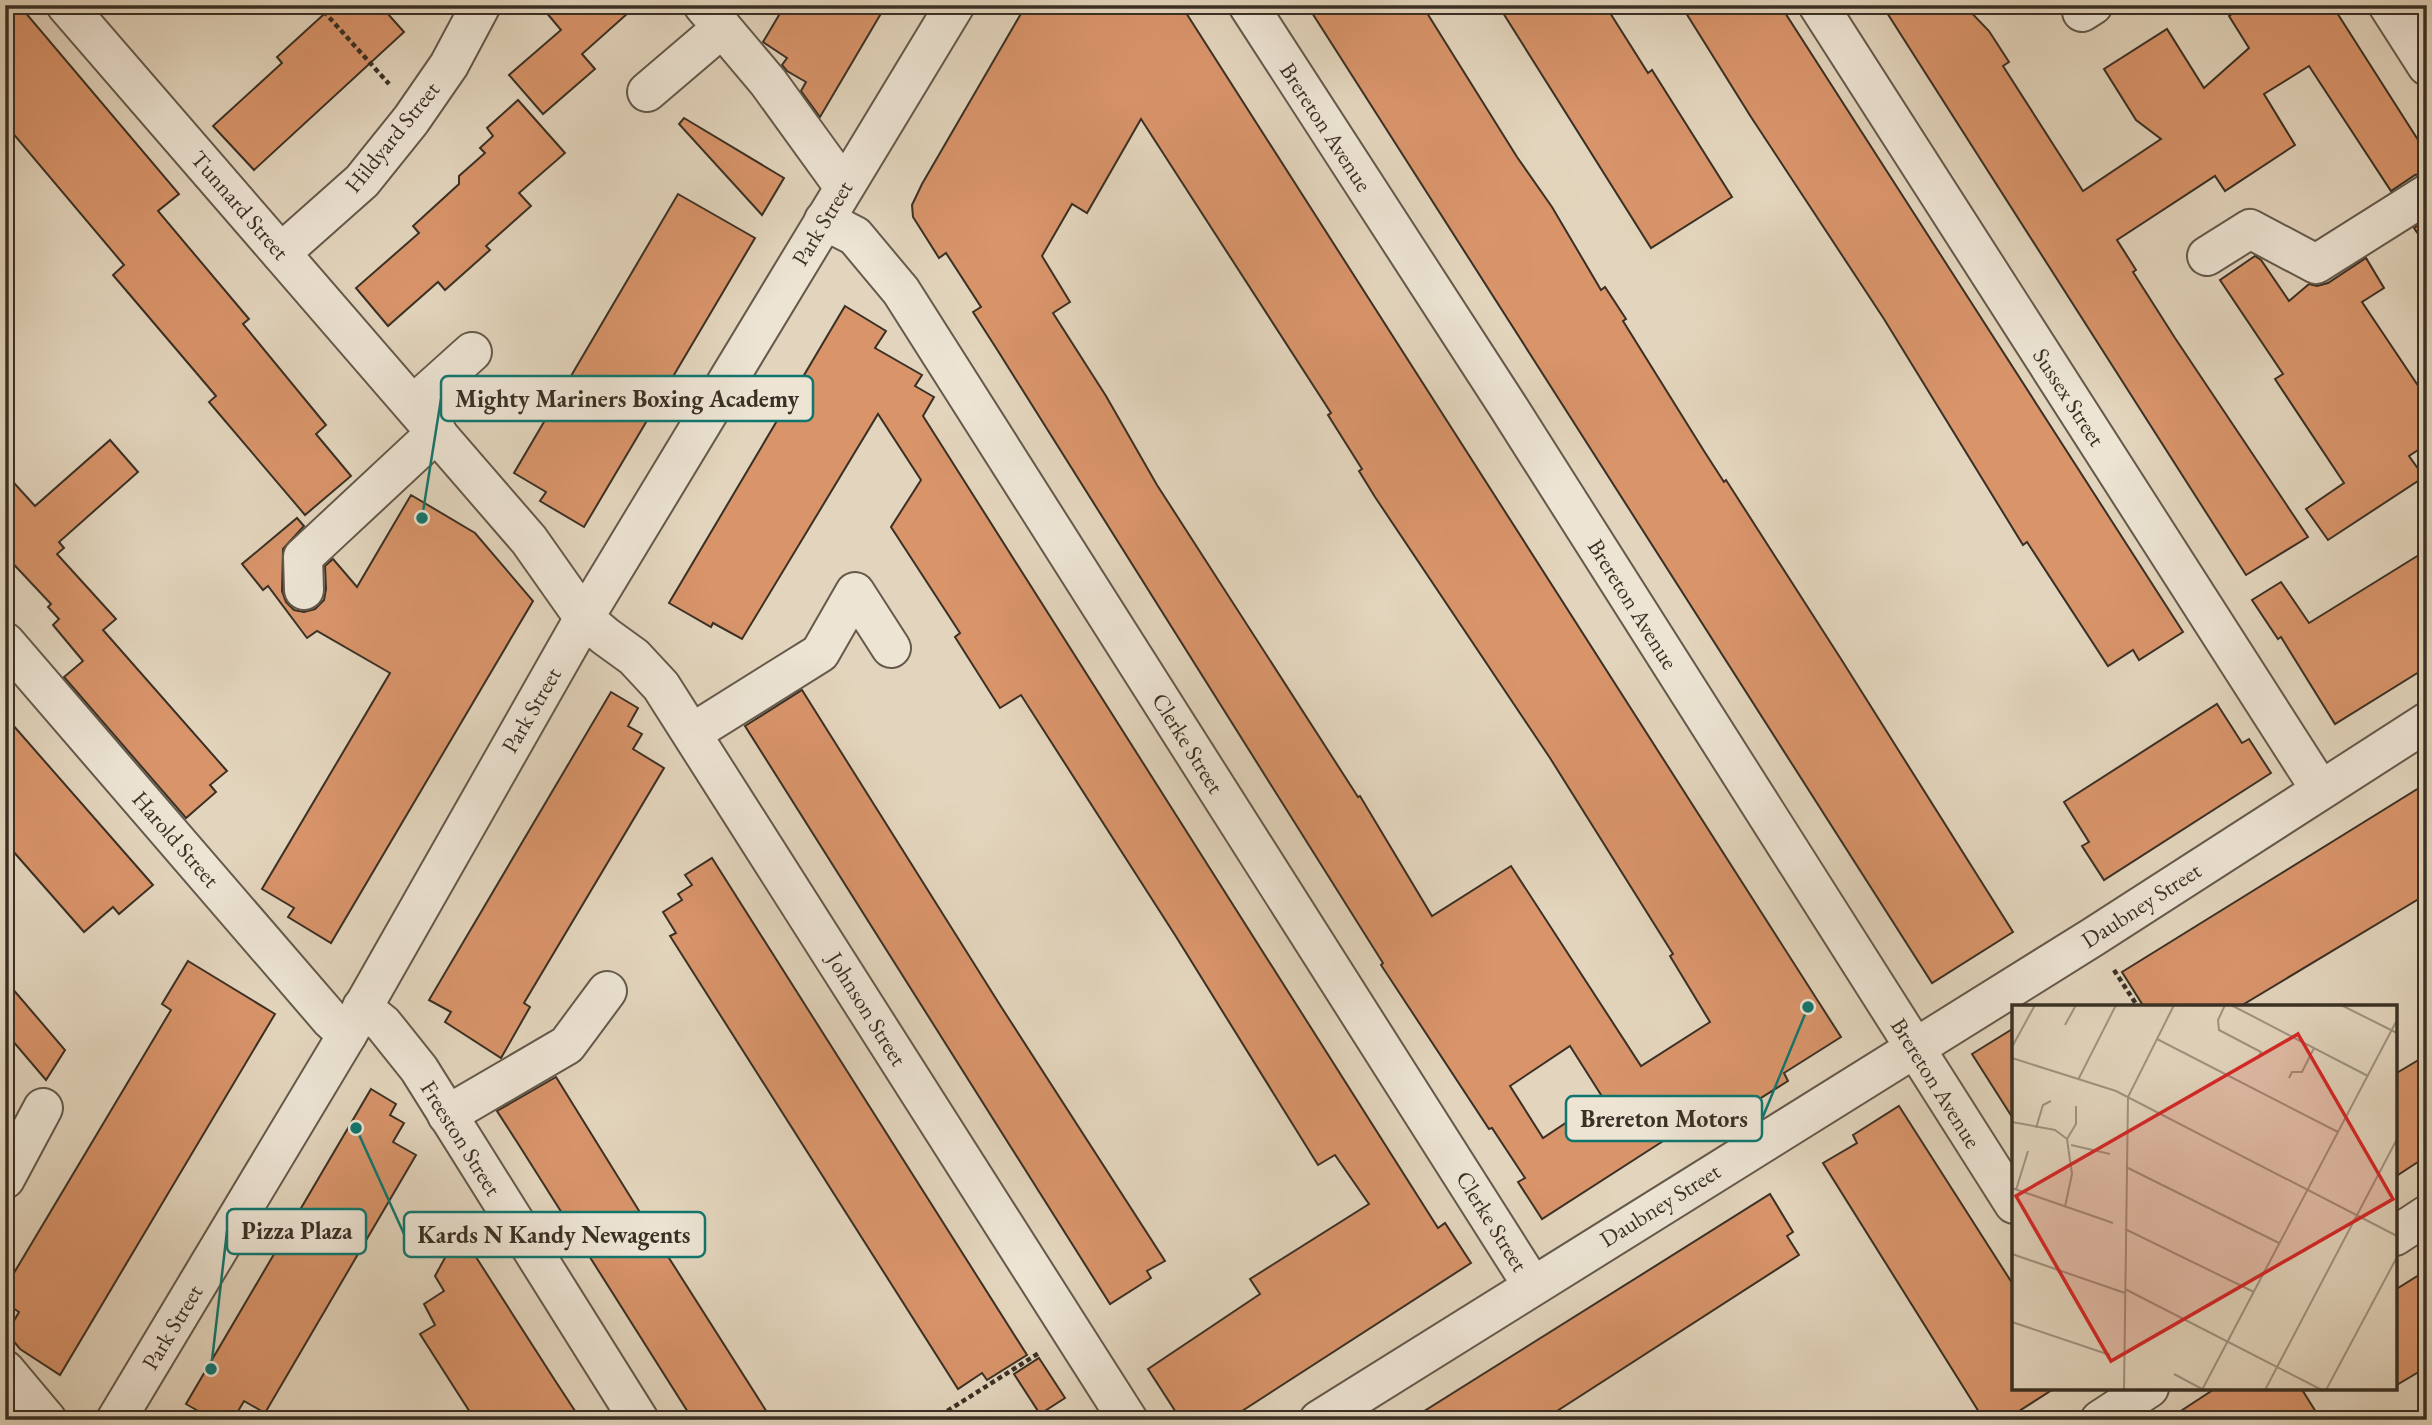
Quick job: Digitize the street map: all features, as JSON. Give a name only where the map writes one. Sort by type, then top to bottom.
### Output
[{"type":"street","name":"Tunnard Street","points":[[66,5],[529,540],[584,618]]},
{"type":"street","name":"Hildyard Street","points":[[281,253],[362,181],[449,65],[481,5]]},
{"type":"street","name":"Park Street","points":[[116,1420],[355,1021],[584,618],[955,5]]},
{"type":"street","name":"Brereton Avenue","points":[[1248,5],[1507,405],[2012,1202]]},
{"type":"street","name":"Sussex Street","points":[[1818,5],[2320,789]]},
{"type":"street","points":[[2388,5],[2427,66]]},
{"type":"street","points":[[647,92],[713,17],[768,82],[844,187]]},
{"type":"street","points":[[2207,256],[2250,229],[2316,264],[2427,194]]},
{"type":"street","name":"Clerke Street","points":[[824,220],[855,236],[901,291],[1532,1285]]},
{"type":"street","points":[[304,590],[303,557],[425,419],[472,352]]},
{"type":"street","points":[[692,733],[820,653],[855,592],[891,648]]},
{"type":"street","name":"Johnson Street","points":[[584,618],[634,657],[662,686],[1128,1420]]},
{"type":"street","name":"Harold Street","points":[[5,642],[331,1020],[355,1021]]},
{"type":"street","name":"Daubney Street","points":[[1319,1420],[2093,937],[2427,722]]},
{"type":"street","points":[[447,1115],[567,1045],[607,991]]},
{"type":"street","name":"Freeston Street","points":[[355,1021],[383,1024],[412,1060],[639,1420]]},
{"type":"street","points":[[5,1179],[43,1108]]},
{"type":"street","points":[[2397,1235],[2427,1215]]},
{"type":"street","points":[[10,1375],[47,1420]]},
{"type":"street","points":[[2100,1420],[2144,1398]]},
{"type":"path","points":[[318,5],[414,114]]},
{"type":"path","points":[[933,1420],[1072,1332]]},
{"type":"building","points":[[5,5],[19,5],[179,194],[158,211],[249,319],[243,324],[326,425],[316,434],[351,476],[305,515],[209,402],[216,396],[113,275],[124,265],[5,124]]},
{"type":"building","points":[[334,5],[380,5],[404,32],[254,170],[213,126],[282,63],[277,57]]},
{"type":"building","points":[[540,5],[637,5],[582,54],[595,69],[543,114],[509,75],[561,30]]},
{"type":"building","points":[[785,5],[886,5],[820,117],[801,91],[806,82],[787,71],[782,65],[787,58],[763,42]]},
{"type":"building","points":[[1026,5],[1181,5],[1841,1037],[1784,1073],[1788,1081],[1697,1138],[1688,1125],[1542,1219],[1518,1182],[1525,1178],[1492,1128],[1489,1129],[1381,965],[1383,963],[973,312],[981,307],[946,253],[939,258],[913,217],[912,205]],"holes":[[[1141,119],[1331,413],[1328,415],[1362,469],[1359,471],[1375,497],[1550,758],[1673,954],[1670,956],[1710,1022],[1641,1066],[1511,866],[1432,916],[1360,796],[1358,797],[1157,485],[1106,396],[1053,313],[1070,302],[1042,256],[1072,204],[1087,213]],[[1570,1046],[1603,1098],[1543,1138],[1510,1086]]]},
{"type":"building","points":[[1307,5],[1422,5],[1517,157],[1552,207],[1601,290],[1605,287],[1626,319],[1623,321],[1704,451],[1724,482],[1726,480],[1841,659],[2013,932],[1932,983]]},
{"type":"building","points":[[1498,5],[1605,5],[1648,73],[1652,70],[1732,197],[1651,248]]},
{"type":"building","points":[[1681,5],[1780,5],[2183,632],[2139,660],[2133,650],[2108,666],[2027,542],[2023,545],[1884,319]]},
{"type":"building","points":[[1882,5],[1964,5],[1989,31],[2009,62],[2003,66],[2083,191],[2161,139],[2136,120],[2104,69],[2167,29],[2204,88],[2249,48],[2229,16],[2245,5],[2332,5],[2427,154],[2427,172],[2415,175],[2391,191],[2309,66],[2264,94],[2295,145],[2225,191],[2215,176],[2117,240],[2136,270],[2133,272],[2175,338],[2308,537],[2246,575]]},
{"type":"building","points":[[518,100],[565,153],[519,193],[531,206],[486,246],[490,250],[445,290],[438,282],[388,326],[356,288],[419,233],[413,226],[459,184],[459,176],[485,153],[480,148],[493,136],[487,128]]},
{"type":"building","points":[[684,118],[784,178],[762,215],[679,124]]},
{"type":"building","points":[[678,194],[755,238],[584,527],[540,501],[546,492],[514,473]]},
{"type":"building","points":[[2427,220],[2427,247],[2414,228]]},
{"type":"building","points":[[2255,256],[2261,260],[2289,301],[2309,284],[2317,286],[2328,283],[2366,258],[2384,288],[2362,302],[2427,399],[2427,444],[2409,456],[2424,477],[2328,540],[2306,509],[2344,483],[2275,379],[2283,374],[2220,280]]},
{"type":"building","points":[[845,306],[886,331],[875,348],[922,375],[915,386],[934,397],[923,416],[1438,1228],[1445,1223],[1471,1263],[1228,1420],[1181,1420],[1148,1369],[1260,1294],[1250,1279],[1369,1204],[1335,1155],[1318,1165],[1021,695],[1000,708],[955,637],[960,633],[891,527],[921,480],[878,414],[742,639],[713,623],[711,627],[669,603]]},
{"type":"building","points":[[110,440],[138,472],[59,542],[64,548],[57,554],[116,619],[103,630],[227,771],[210,785],[216,792],[186,818],[64,677],[83,661],[53,625],[59,619],[48,607],[51,604],[5,555],[5,473],[35,506]]},
{"type":"building","points":[[411,495],[475,533],[533,601],[331,943],[288,917],[294,908],[262,889],[390,673],[317,631],[307,638],[268,586],[263,590],[242,564],[297,518],[304,526],[283,549],[282,591],[286,602],[294,610],[304,612],[315,609],[324,600],[325,566],[333,559],[357,587]]},
{"type":"building","points":[[2427,550],[2427,667],[2335,724],[2281,637],[2278,639],[2252,600],[2281,582],[2309,623]]},
{"type":"building","points":[[802,690],[1165,1261],[1147,1271],[1151,1278],[1110,1304],[745,726]]},
{"type":"building","points":[[611,692],[638,708],[628,726],[642,734],[633,749],[664,768],[524,1003],[530,1007],[501,1058],[445,1022],[451,1012],[429,1000]]},
{"type":"building","points":[[2217,704],[2242,743],[2249,739],[2271,773],[2104,880],[2082,846],[2089,842],[2064,802]]},
{"type":"building","points":[[5,716],[153,885],[119,914],[113,907],[84,932],[5,842]]},
{"type":"building","points":[[2427,783],[2427,894],[2242,1005],[2143,1005],[2122,972]]},
{"type":"building","points":[[712,858],[1027,1355],[987,1380],[982,1373],[958,1389],[670,936],[676,933],[663,912],[682,900],[678,894],[692,885],[685,875]]},
{"type":"building","points":[[188,961],[275,1014],[60,1375],[20,1349],[7,1333],[19,1312],[5,1303],[5,1288],[171,1010],[162,1004]]},
{"type":"building","points":[[5,980],[65,1050],[46,1080],[5,1032]]},
{"type":"building","points":[[2012,1029],[2012,1117],[1972,1054]]},
{"type":"building","points":[[2427,1055],[2427,1156],[2397,1176],[2397,1073]]},
{"type":"building","points":[[556,1077],[772,1420],[693,1420],[497,1111]]},
{"type":"building","points":[[371,1089],[396,1104],[390,1115],[404,1123],[393,1142],[416,1155],[265,1413],[244,1401],[233,1420],[214,1420],[186,1404]]},
{"type":"building","points":[[1899,1106],[2012,1283],[2012,1390],[2052,1390],[2005,1420],[1984,1420],[1823,1163],[1857,1143],[1853,1135]]},
{"type":"building","points":[[1770,1194],[1793,1232],[1787,1236],[1799,1255],[1543,1420],[1410,1420]]},
{"type":"building","points":[[467,1243],[581,1420],[475,1420],[420,1334],[435,1325],[424,1304],[444,1291],[435,1276],[446,1256]]},
{"type":"building","points":[[2427,1270],[2427,1367],[2397,1385],[2397,1289]]},
{"type":"building","points":[[1039,1358],[1065,1398],[1040,1414],[1014,1374]]},
{"type":"building","points":[[2213,1390],[2302,1390],[2321,1420],[2167,1420]]},
{"type":"place","name":"Mighty Mariners Boxing Academy","points":[[422,518]]},
{"type":"place","name":"Brereton Motors","points":[[1808,1007]]},
{"type":"place","name":"Kards N Kandy Newagents","points":[[356,1128]]},
{"type":"place","name":"Pizza Plaza","points":[[211,1369]]}]
